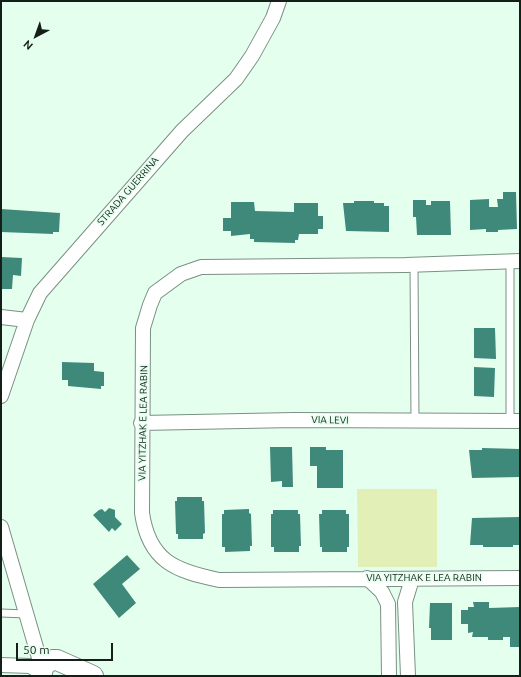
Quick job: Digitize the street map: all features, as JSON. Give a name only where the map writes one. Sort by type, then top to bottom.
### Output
[{"type":"street","name":"STRADA GUERRINA","points":[[1,396],[27,320],[40,294],[61,267],[182,131],[236,79],[252,56],[273,18],[280,1]]},
{"type":"street","name":"VIA YITZHAK E LEA RABIN","points":[[515,261],[414,265],[201,267],[181,274],[155,294],[143,328],[144,379],[141,423],[142,512],[147,539],[156,550],[176,568],[219,580],[367,578],[412,580],[520,578]]},
{"type":"street","points":[[1,317],[27,320]]},
{"type":"street","name":"VIA LEVI","points":[[141,423],[294,420],[515,421]]},
{"type":"street","points":[[1,527],[38,660],[52,669]]},
{"type":"street","points":[[367,578],[382,592],[388,604],[390,651],[389,676]]},
{"type":"street","points":[[408,676],[406,602],[412,580]]},
{"type":"street","points":[[28,620],[45,648],[52,669]]},
{"type":"street","points":[[1,665],[30,666],[93,676]]},
{"type":"lane","points":[[515,261],[515,421]]},
{"type":"lane","points":[[414,265],[415,421]]},
{"type":"lane","points":[[1,613],[28,620]]},
{"type":"green space","points":[[357,489],[437,489],[437,567],[358,567]]},
{"type":"building","points":[[503,192],[516,192],[517,229],[498,230],[498,232],[486,232],[486,229],[470,230],[470,200],[489,199],[489,207],[498,207],[497,199],[503,199]]},
{"type":"building","points":[[413,200],[426,200],[426,205],[431,205],[431,201],[450,201],[451,235],[417,235],[416,217],[413,217]]},
{"type":"building","points":[[354,201],[374,201],[374,203],[384,203],[384,206],[389,206],[389,232],[346,231],[343,203],[354,203]]},
{"type":"building","points":[[231,202],[254,202],[255,211],[294,212],[294,203],[318,203],[318,216],[323,216],[323,229],[318,229],[318,234],[299,234],[298,240],[295,240],[295,243],[254,242],[254,239],[250,239],[250,234],[231,236],[231,231],[223,231],[223,218],[231,218]]},
{"type":"building","points":[[1,209],[60,213],[59,232],[53,232],[53,234],[1,232]]},
{"type":"building","points":[[1,257],[22,258],[21,276],[13,275],[12,289],[1,289]]},
{"type":"building","points":[[474,328],[495,328],[496,359],[474,358]]},
{"type":"building","points":[[62,362],[94,363],[94,371],[104,372],[104,386],[101,386],[101,389],[68,386],[68,380],[62,380]]},
{"type":"building","points":[[474,367],[495,368],[494,397],[474,396]]},
{"type":"building","points":[[270,447],[292,447],[293,487],[282,487],[282,481],[271,482]]},
{"type":"building","points":[[310,447],[326,447],[326,450],[343,450],[343,488],[317,488],[317,466],[310,466]]},
{"type":"building","points":[[482,448],[520,449],[520,477],[472,478],[469,450],[482,450]]},
{"type":"building","points":[[177,497],[202,497],[202,501],[204,501],[205,533],[203,534],[203,539],[178,539],[178,534],[176,534],[175,501],[177,501]]},
{"type":"building","points":[[109,508],[115,510],[115,517],[122,524],[115,531],[112,528],[109,532],[93,515],[99,510],[102,509],[105,512]]},
{"type":"building","points":[[249,509],[249,513],[251,514],[252,546],[250,546],[250,551],[225,552],[225,547],[222,547],[222,514],[224,514],[224,510]]},
{"type":"building","points":[[273,510],[298,510],[298,514],[300,514],[301,546],[299,546],[299,552],[274,552],[274,547],[271,547],[271,514],[273,514]]},
{"type":"building","points":[[322,510],[346,510],[346,514],[349,514],[349,547],[347,547],[347,552],[322,552],[322,547],[320,547],[319,514],[322,514]]},
{"type":"building","points":[[520,517],[520,545],[513,545],[513,547],[483,547],[483,545],[470,545],[472,518]]},
{"type":"building","points":[[127,555],[140,569],[122,584],[136,603],[119,618],[93,584]]},
{"type":"building","points":[[473,602],[489,602],[489,608],[520,607],[520,647],[510,647],[510,637],[503,637],[503,640],[488,640],[488,637],[472,637],[473,632],[468,633],[468,624],[461,624],[461,610],[468,610],[468,607],[474,607]]},
{"type":"building","points":[[430,603],[452,603],[452,640],[431,640],[431,628],[429,628]]}]
